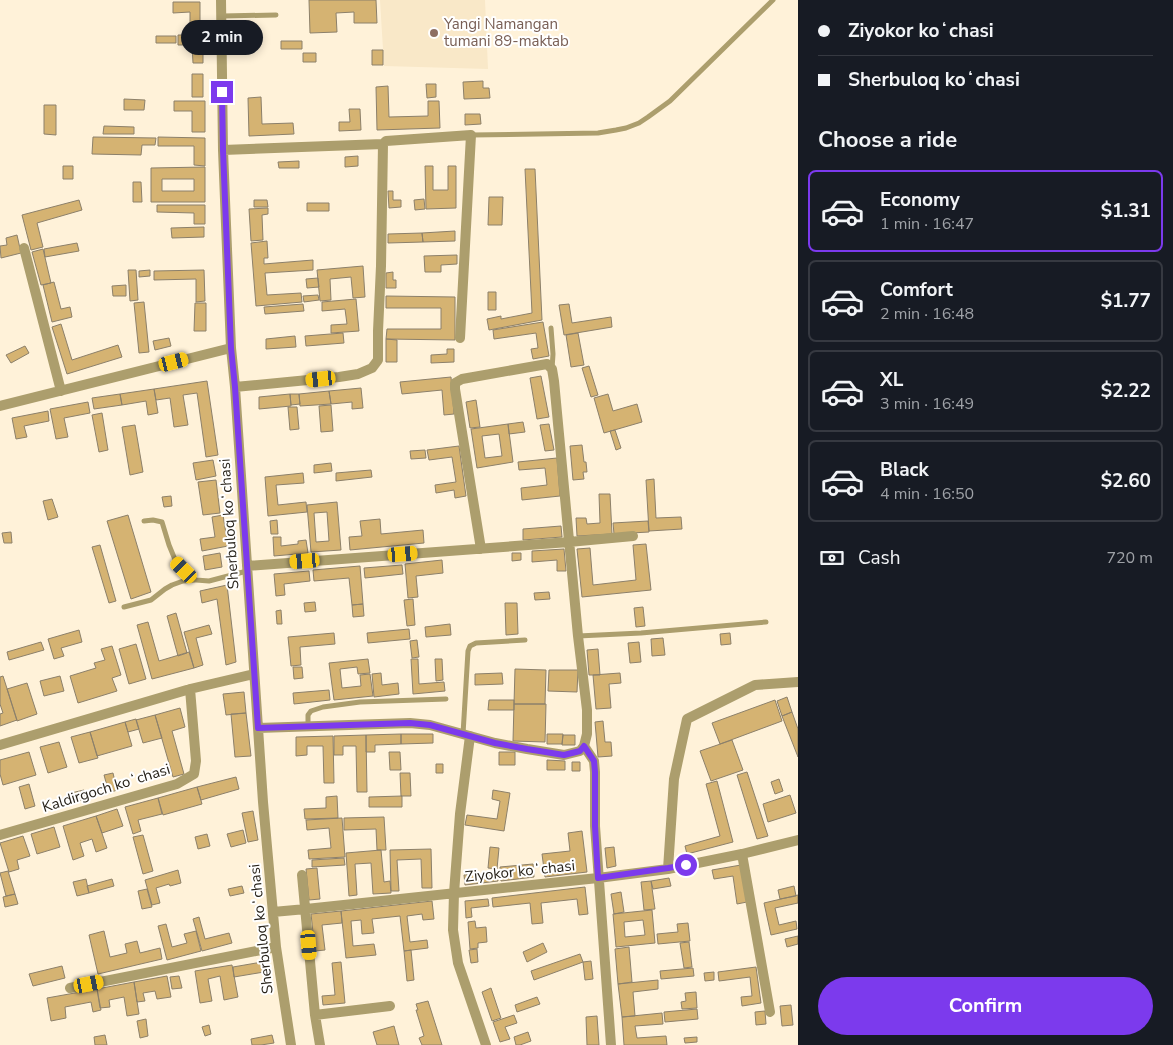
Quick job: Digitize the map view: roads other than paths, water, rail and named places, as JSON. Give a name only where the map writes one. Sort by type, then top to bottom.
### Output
[{"type":"street","name":"Sherbuloq koʻchasi","points":[[221,0],[223,150],[231,348],[273,912],[276,946],[291,1045]]},
{"type":"street","points":[[223,150],[383,144],[386,141],[471,135],[460,338]]},
{"type":"street","points":[[235,387],[358,374],[372,368],[378,360],[383,144]]},
{"type":"street","points":[[24,248],[61,391]]},
{"type":"street","points":[[0,406],[231,348]]},
{"type":"street","points":[[258,728],[410,723],[430,725],[511,746],[564,755],[580,751],[584,746],[587,710],[578,636],[554,381],[552,370],[547,364],[462,380],[456,383],[455,389],[481,548]]},
{"type":"street","points":[[247,568],[633,536]]},
{"type":"street","points":[[0,745],[190,689],[254,674]]},
{"type":"street","points":[[668,868],[674,778],[687,719],[755,685],[798,682]]},
{"type":"street","name":"Kaldirgoch koʻchasi","points":[[0,835],[177,784],[194,774],[196,761],[190,689]]},
{"type":"street","points":[[467,735],[454,893],[453,930],[458,962],[486,1045]]},
{"type":"street","points":[[584,746],[594,761],[595,772],[595,826],[598,878],[611,1045]]},
{"type":"street","name":"Ziyokor koʻchasi","points":[[273,912],[598,878],[668,868],[742,854],[798,840]]},
{"type":"street","points":[[742,854],[770,1012]]},
{"type":"street","points":[[302,875],[315,1015],[320,1045]]},
{"type":"street","points":[[70,988],[276,946]]},
{"type":"street","points":[[315,1015],[390,1006]]},
{"type":"lane","points":[[471,135],[598,133],[639,123],[670,101],[773,0]]},
{"type":"lane","points":[[221,16],[276,15]]},
{"type":"lane","points":[[551,328],[554,354],[552,370]]},
{"type":"lane","points":[[144,522],[152,520],[162,522],[176,562],[196,580]]},
{"type":"lane","points":[[124,607],[151,600],[165,589],[183,581],[209,581],[247,568]]},
{"type":"lane","points":[[578,636],[641,633],[766,622]]},
{"type":"lane","points":[[467,735],[468,651],[470,646],[476,643],[525,640]]},
{"type":"lane","points":[[308,726],[308,715],[311,711],[323,707],[360,702],[446,699]]},
{"type":"place","name":"Yangi Namangan tumani 89-maktab","points":[[434,33]]}]
